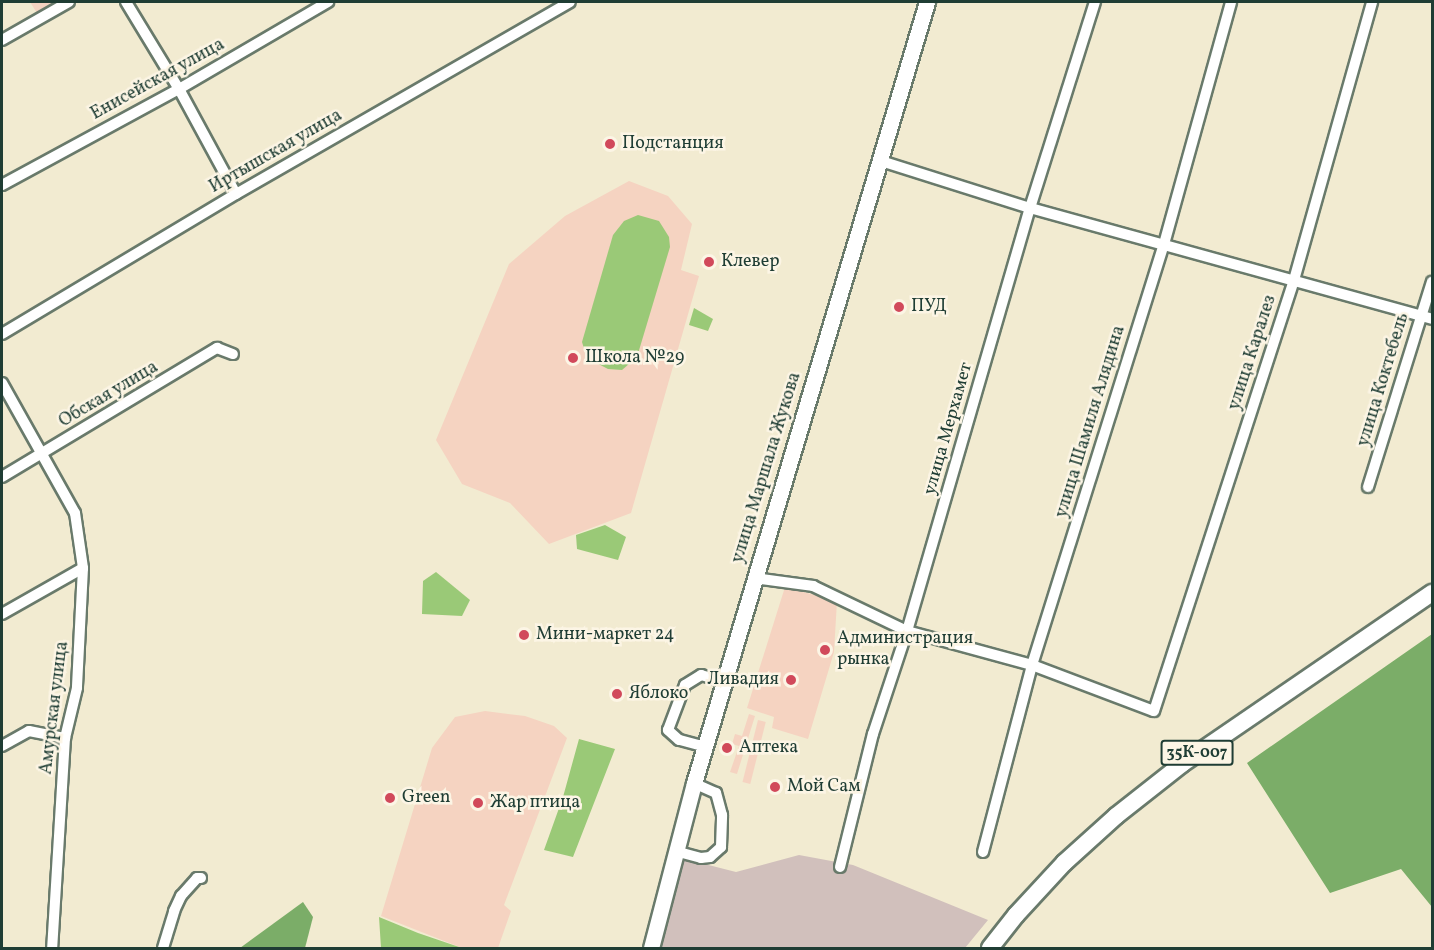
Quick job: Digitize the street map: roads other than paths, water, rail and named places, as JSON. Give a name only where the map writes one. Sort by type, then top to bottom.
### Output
[{"type":"main road","name":"35К-007","points":[[990,948],[1016,915],[1064,863],[1116,816],[1208,746],[1432,593]]},
{"type":"street","points":[[2,40],[69,2]]},
{"type":"street","points":[[126,2],[179,89],[236,194]]},
{"type":"street","name":"Енисейская улица","points":[[2,185],[179,89],[328,2]]},
{"type":"street","name":"Иртышская улица","points":[[2,334],[236,194],[570,2]]},
{"type":"street","name":"улица Маршала Жукова","points":[[651,948],[694,783],[927,2]]},
{"type":"street","name":"улица Мерхамет","points":[[840,867],[873,734],[907,630],[1030,208],[1095,2]]},
{"type":"street","name":"улица Шамиля Алядина","points":[[983,852],[1032,665],[1164,244],[1231,2]]},
{"type":"street","name":"улица Каралез","points":[[1032,665],[1154,711],[1294,280],[1372,2]]},
{"type":"street","points":[[880,161],[1030,208],[1427,318]]},
{"type":"street","name":"улица Коктебель","points":[[1368,487],[1427,318],[1432,282]]},
{"type":"street","name":"Обская улица","points":[[2,477],[218,348],[233,354]]},
{"type":"street","name":"Амурская улица","points":[[2,382],[75,513],[83,568],[77,688],[65,738],[52,948]]},
{"type":"street","points":[[2,614],[83,568]]},
{"type":"street","points":[[754,578],[813,586],[907,630],[1032,665]]},
{"type":"street","points":[[706,747],[679,740],[668,730],[685,685],[701,675],[725,682]]},
{"type":"street","points":[[2,746],[29,732],[65,738]]},
{"type":"street","points":[[675,851],[701,858],[710,857],[721,847],[722,815],[716,793],[694,783]]},
{"type":"street","points":[[163,948],[181,896],[197,878],[201,878]]},
{"type":"place","name":"Подстанция","points":[[610,144]]},
{"type":"place","name":"Клевер","points":[[709,262]]},
{"type":"place","name":"ПУД","points":[[899,307]]},
{"type":"place","name":"Школа №29","points":[[573,358]]},
{"type":"place","name":"Мини-маркет 24","points":[[524,635]]},
{"type":"place","name":"Администрация рынка","points":[[825,650]]},
{"type":"place","name":"Ливадия","points":[[791,680]]},
{"type":"place","name":"Яблоко","points":[[617,694]]},
{"type":"place","name":"Аптека","points":[[727,748]]},
{"type":"place","name":"Мой Сам","points":[[775,787]]},
{"type":"place","name":"Green","points":[[390,798]]},
{"type":"place","name":"Жар птица","points":[[478,803]]}]
